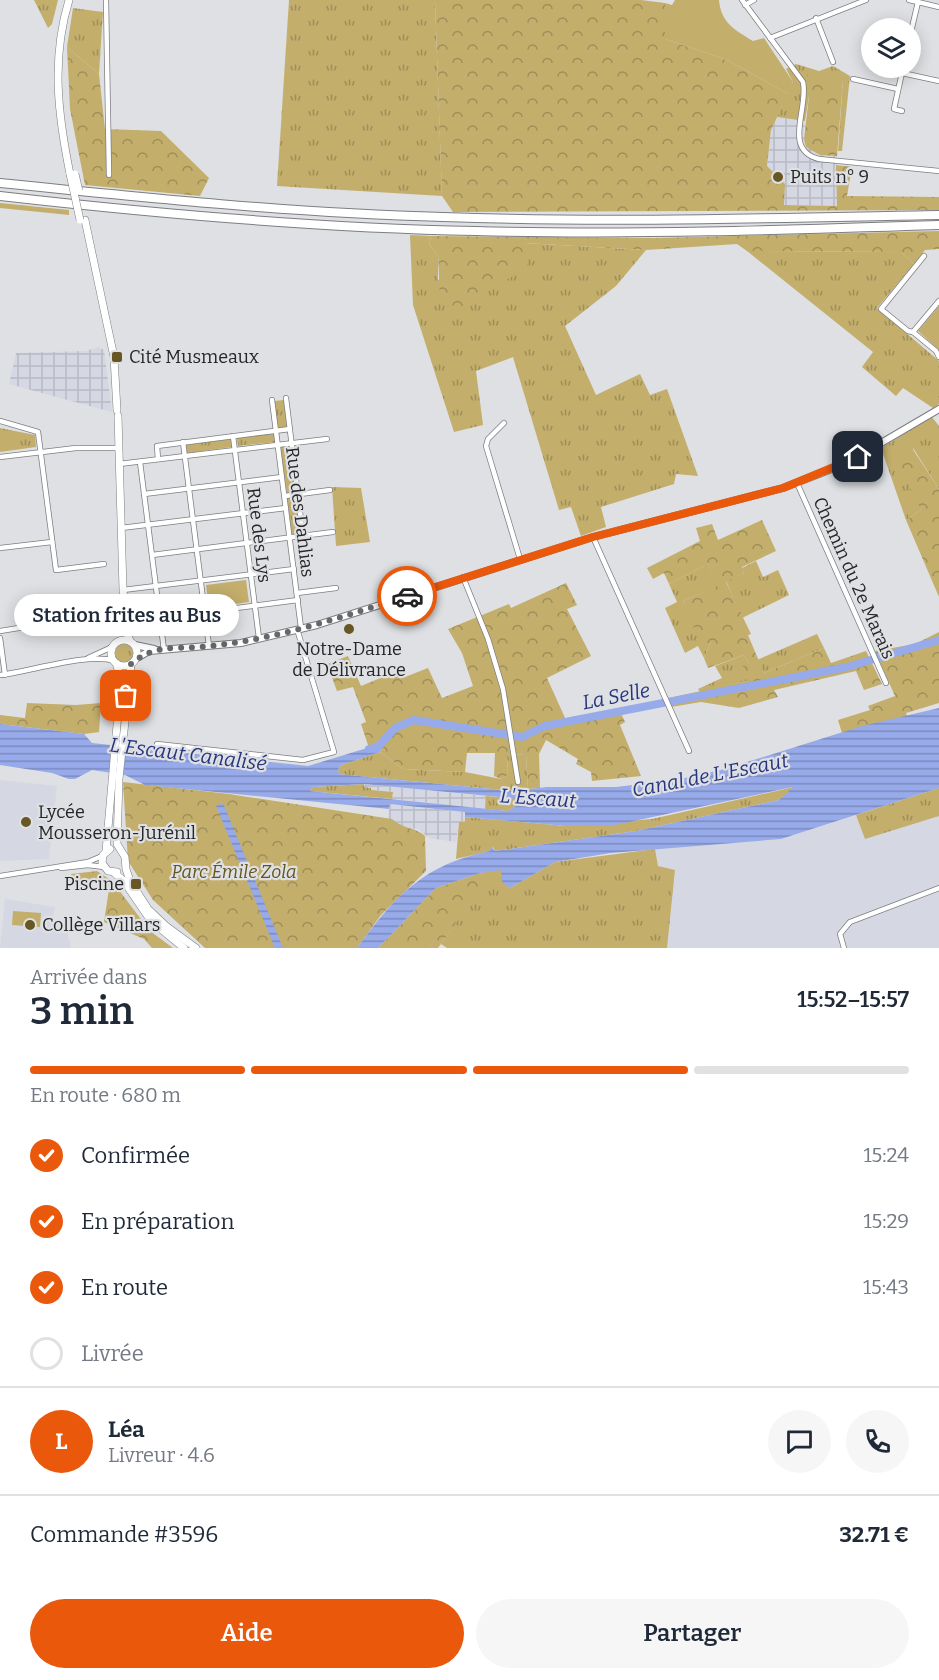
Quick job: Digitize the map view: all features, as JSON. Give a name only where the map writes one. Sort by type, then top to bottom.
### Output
[{"type":"highway","points":[[0,183],[256,207],[430,217],[587,220],[939,214]]},
{"type":"highway","points":[[0,196],[234,219],[474,231],[629,232],[939,225]]},
{"type":"main road","points":[[69,0],[58,60],[58,106],[109,352],[118,413],[123,590],[122,630],[115,645],[115,662],[121,676],[116,836],[120,849],[125,855],[130,881],[151,912],[196,948]]},
{"type":"main road","points":[[119,737],[134,661],[132,643],[127,633],[123,590]]},
{"type":"main road","points":[[115,645],[132,643]]},
{"type":"main road","points":[[115,662],[124,666],[134,661]]},
{"type":"main road","points":[[116,780],[104,867],[124,881],[147,917],[184,948]]},
{"type":"main road","points":[[104,854],[113,848],[120,849]]},
{"type":"main road","points":[[113,872],[122,870],[125,864]]},
{"type":"street","points":[[106,0],[110,175]]},
{"type":"street","points":[[754,0],[743,2],[797,73],[804,88],[799,143],[808,155],[822,160],[939,171]]},
{"type":"street","points":[[770,38],[866,0]]},
{"type":"street","points":[[909,0],[939,7]]},
{"type":"street","points":[[914,18],[918,2]]},
{"type":"street","points":[[816,18],[832,62]]},
{"type":"street","points":[[921,76],[939,81]]},
{"type":"street","points":[[901,78],[894,109],[902,111]]},
{"type":"street","points":[[853,79],[898,89]]},
{"type":"street","points":[[924,256],[881,309],[908,331],[913,332],[939,357]]},
{"type":"street","points":[[913,332],[939,301]]},
{"type":"street","points":[[286,398],[303,536]]},
{"type":"street","name":"Rue des Dahlias","points":[[157,744],[303,760],[334,752],[299,628],[298,600],[272,400]]},
{"type":"street","points":[[134,661],[146,652],[259,638],[341,617],[593,537],[797,483],[847,463],[939,409]]},
{"type":"street","points":[[0,422],[38,432],[56,570],[104,564]]},
{"type":"street","points":[[504,423],[487,440],[486,446],[520,559]]},
{"type":"street","points":[[158,459],[157,446],[290,429]]},
{"type":"street","name":"Rue des Lys","points":[[233,436],[259,638]]},
{"type":"street","points":[[119,464],[327,439]]},
{"type":"street","points":[[183,442],[209,646]]},
{"type":"street","points":[[158,459],[169,444]]},
{"type":"street","points":[[0,458],[76,448],[119,448]]},
{"type":"street","points":[[140,462],[163,650]]},
{"type":"street","points":[[144,494],[282,477]]},
{"type":"street","name":"Chemin du 2e Marais","points":[[797,483],[886,683]]},
{"type":"street","points":[[285,496],[330,490]]},
{"type":"street","points":[[121,528],[286,508]]},
{"type":"street","points":[[152,555],[333,532]]},
{"type":"street","points":[[593,537],[688,752]]},
{"type":"street","points":[[0,549],[52,542]]},
{"type":"street","points":[[123,590],[294,569]]},
{"type":"street","points":[[463,577],[490,645],[504,694],[518,782]]},
{"type":"street","points":[[297,593],[336,588]]},
{"type":"street","points":[[160,618],[298,600]]},
{"type":"street","points":[[0,632],[87,617]]},
{"type":"street","points":[[0,638],[2,675],[84,660],[106,658],[115,662]]},
{"type":"street","points":[[132,643],[163,650]]},
{"type":"street","points":[[84,660],[115,645]]},
{"type":"street","points":[[0,876],[93,861],[104,854]]},
{"type":"street","points":[[52,868],[88,865],[104,867]]},
{"type":"street","points":[[844,948],[841,932],[847,924],[939,888]]},
{"type":"shaded area","points":[[777,117],[805,121],[804,138],[820,155],[837,156],[837,206],[784,205],[767,166],[771,130]]},
{"type":"shaded area","points":[[98,347],[104,350],[112,412],[9,384],[16,353],[86,351]]},
{"type":"shaded area","name":"Lycée Mousseron-Jurénil","points":[[0,780],[57,786],[49,859],[0,861]]},
{"type":"shaded area","points":[[364,784],[486,796],[485,809],[392,799],[393,792],[371,790],[364,787]]},
{"type":"shaded area","points":[[939,788],[939,948],[667,948],[675,870],[658,866],[655,849],[781,839]]},
{"type":"shaded area","points":[[390,804],[465,812],[465,822],[459,822],[456,842],[429,838],[418,829],[402,828],[388,818]]},
{"type":"shaded area","name":"Collège Villars","points":[[5,899],[55,907],[52,923],[66,927],[71,948],[0,948]]},
{"type":"green space","points":[[34,0],[58,0],[52,24],[48,28]]},
{"type":"green space","points":[[289,0],[435,0],[442,196],[277,186]]},
{"type":"green space","points":[[435,0],[641,0],[665,3],[665,39],[727,60],[788,94],[771,130],[767,166],[785,184],[784,205],[837,206],[836,165],[852,167],[847,196],[939,197],[939,210],[453,212],[442,196]]},
{"type":"green space","points":[[675,0],[719,0],[723,15],[730,25],[753,41],[764,38],[793,82],[788,94],[727,60],[665,39],[665,3],[672,5]]},
{"type":"green space","points":[[73,8],[103,12],[99,74],[67,47]]},
{"type":"green space","points":[[67,47],[99,74],[105,129],[161,131],[209,178],[200,196],[85,185],[70,109]]},
{"type":"green space","points":[[796,64],[819,71],[833,66],[850,76],[842,151],[838,151],[843,80],[809,96],[805,121],[777,117],[793,82],[786,69]]},
{"type":"green space","points":[[807,74],[843,80],[837,156],[820,155],[806,147],[804,139],[809,96]]},
{"type":"green space","points":[[0,203],[69,210],[69,215],[0,208]]},
{"type":"green space","points":[[939,231],[939,249],[925,250],[914,264],[901,252],[747,251],[737,244],[646,250],[524,243],[528,267],[459,308],[440,300],[438,255],[429,245],[431,236],[654,238]]},
{"type":"green space","points":[[410,235],[431,236],[429,245],[438,255],[438,280],[524,243],[646,250],[616,286],[565,326],[596,395],[640,374],[650,395],[667,389],[698,476],[676,474],[674,484],[601,507],[606,527],[581,536],[571,507],[559,510],[513,357],[476,371],[483,425],[454,432],[413,305]]},
{"type":"green space","points":[[747,251],[901,252],[914,264],[877,308],[939,361],[939,404],[933,408],[903,388],[896,396],[862,367],[873,352]]},
{"type":"green space","points":[[939,306],[939,350],[918,331]]},
{"type":"green space","points":[[284,400],[288,427],[278,428],[274,401]]},
{"type":"green space","points":[[932,417],[939,426],[939,489],[913,448],[921,510],[906,520],[881,448]]},
{"type":"green space","points":[[0,428],[35,435],[36,447],[0,452]]},
{"type":"green space","points":[[275,434],[276,442],[238,446],[237,438]]},
{"type":"green space","points":[[231,439],[232,447],[187,453],[186,445]]},
{"type":"green space","points":[[289,445],[296,492],[287,493],[280,446]]},
{"type":"green space","points":[[912,448],[939,489],[939,597],[906,520],[921,510],[897,461]]},
{"type":"green space","points":[[332,487],[361,488],[370,542],[336,546]]},
{"type":"green space","points":[[296,497],[301,534],[292,535],[287,498]]},
{"type":"green space","points":[[762,520],[776,551],[742,567],[744,573],[726,582],[751,634],[748,635],[764,673],[824,648],[831,663],[866,651],[882,684],[864,690],[856,671],[774,690],[778,697],[739,708],[701,702],[671,707],[669,698],[747,681],[743,666],[749,663],[744,655],[708,668],[704,658],[711,642],[704,644],[695,627],[684,631],[680,622],[689,617],[683,601],[719,585],[708,564],[669,584],[664,573],[653,579],[647,568],[700,541],[696,528],[712,524],[718,540]]},
{"type":"green space","points":[[756,561],[763,577],[778,570],[789,595],[742,618],[726,581],[744,573],[742,568]]},
{"type":"green space","points":[[708,564],[720,585],[683,601],[695,627],[711,642],[704,658],[698,646],[685,653],[665,608],[677,602],[669,584]]},
{"type":"green space","points":[[246,580],[249,602],[209,608],[206,585]]},
{"type":"green space","points":[[566,583],[577,605],[567,609],[591,656],[547,678],[566,720],[619,709],[625,722],[620,725],[641,776],[592,781],[591,772],[576,764],[578,759],[546,740],[539,754],[540,788],[528,789],[526,754],[507,755],[508,775],[501,779],[494,776],[495,753],[467,753],[465,772],[403,769],[380,752],[382,748],[377,745],[369,748],[361,724],[366,722],[353,687],[337,691],[327,664],[348,656],[361,686],[402,669],[405,677],[428,668],[442,698],[473,686],[462,653],[448,629],[509,604],[511,608]]},
{"type":"green space","points":[[939,632],[939,703],[906,713],[907,716],[842,733],[838,720],[870,710],[868,706],[895,696],[875,651],[915,644]]},
{"type":"green space","points":[[817,634],[824,648],[764,673],[757,660]]},
{"type":"green space","points":[[124,644],[130,647],[133,653],[130,659],[124,662],[118,659],[115,653],[118,647]]},
{"type":"green space","points":[[744,655],[749,663],[747,681],[700,692],[698,689],[722,678],[715,666]]},
{"type":"green space","points":[[27,703],[76,705],[101,703],[99,732],[84,734],[0,724],[0,715],[25,718]]},
{"type":"green space","points":[[380,752],[403,769],[465,772],[501,779],[508,775],[507,755],[526,754],[528,789],[513,791],[338,774],[339,766]]},
{"type":"green space","name":"Parc Émile Zola","points":[[123,782],[229,794],[392,819],[425,836],[426,871],[381,915],[357,948],[205,948],[153,900],[128,861]]},
{"type":"green space","points":[[364,784],[364,787],[371,788],[371,790],[393,792],[392,799],[310,791],[313,787]]},
{"type":"green space","points":[[794,787],[779,800],[636,831],[495,851],[493,847],[490,851],[456,859],[459,822],[465,822],[465,817],[566,826],[652,819]]},
{"type":"green space","points":[[939,788],[939,816],[865,839],[856,815]]},
{"type":"green space","points":[[486,796],[561,803],[564,807],[519,804],[508,811],[485,809]]},
{"type":"green space","points":[[655,849],[658,866],[675,870],[667,948],[447,948],[441,944],[485,880],[480,873],[502,869],[503,880],[510,888],[555,862]]},
{"type":"green space","name":"Parc Émile Zola","points":[[97,871],[112,881],[150,931],[173,948],[152,948],[144,939],[104,922],[109,889],[93,881],[72,880],[71,874]]},
{"type":"green space","points":[[480,873],[486,880],[441,944],[435,940],[429,948],[378,948],[436,888]]},
{"type":"green space","points":[[13,911],[41,913],[40,927],[12,925]]},
{"type":"green space","points":[[435,939],[441,944],[438,948],[429,948]]},
{"type":"water","points":[[939,708],[939,788],[781,839],[611,853],[555,862],[510,888],[502,882],[501,870],[480,873],[436,888],[378,948],[357,948],[385,912],[413,885],[446,865],[490,851],[491,846],[495,851],[636,831],[779,800],[793,787],[615,825],[566,826],[465,817],[465,812],[390,804],[389,809],[145,785],[125,775],[92,770],[75,779],[69,779],[52,773],[0,765],[0,724],[84,734],[92,743],[308,766],[377,745],[382,747],[380,752],[339,766],[338,774],[513,791],[547,787],[616,787],[676,780],[725,769],[862,726]],"holes":[[[364,784],[561,803],[564,807],[519,804],[508,811],[310,791],[313,787]]]},
{"type":"water","points":[[223,803],[283,948],[275,948],[216,806]]},
{"type":"waterway","name":"La Selle","points":[[369,749],[379,746],[395,728],[414,720],[522,737],[545,726],[847,667],[939,640]]},
{"type":"way so far","points":[[126,696],[131,664],[146,652],[241,643],[278,632],[317,625],[407,596]]},
{"type":"place","name":"Puits n° 9","points":[[778,177]]},
{"type":"place","name":"Cité Musmeaux","points":[[117,357]]},
{"type":"place","name":"Notre-Dame de Délivrance","points":[[349,629]]},
{"type":"place","name":"Station frites au Bus","points":[[126,696]]},
{"type":"place","name":"Lycée Mousseron-Jurénil","points":[[26,822]]},
{"type":"place","name":"Piscine","points":[[136,884]]},
{"type":"place","name":"Collège Villars","points":[[30,925]]},
{"type":"route","points":[[407,596],[593,537],[783,488],[858,457]]},
{"type":"water label","name":"L'Escaut Canalisé","points":[[188,754]]},
{"type":"water label","name":"Canal de L'Escaut","points":[[710,775]]},
{"type":"water label","name":"L'Escaut","points":[[538,798]]}]
